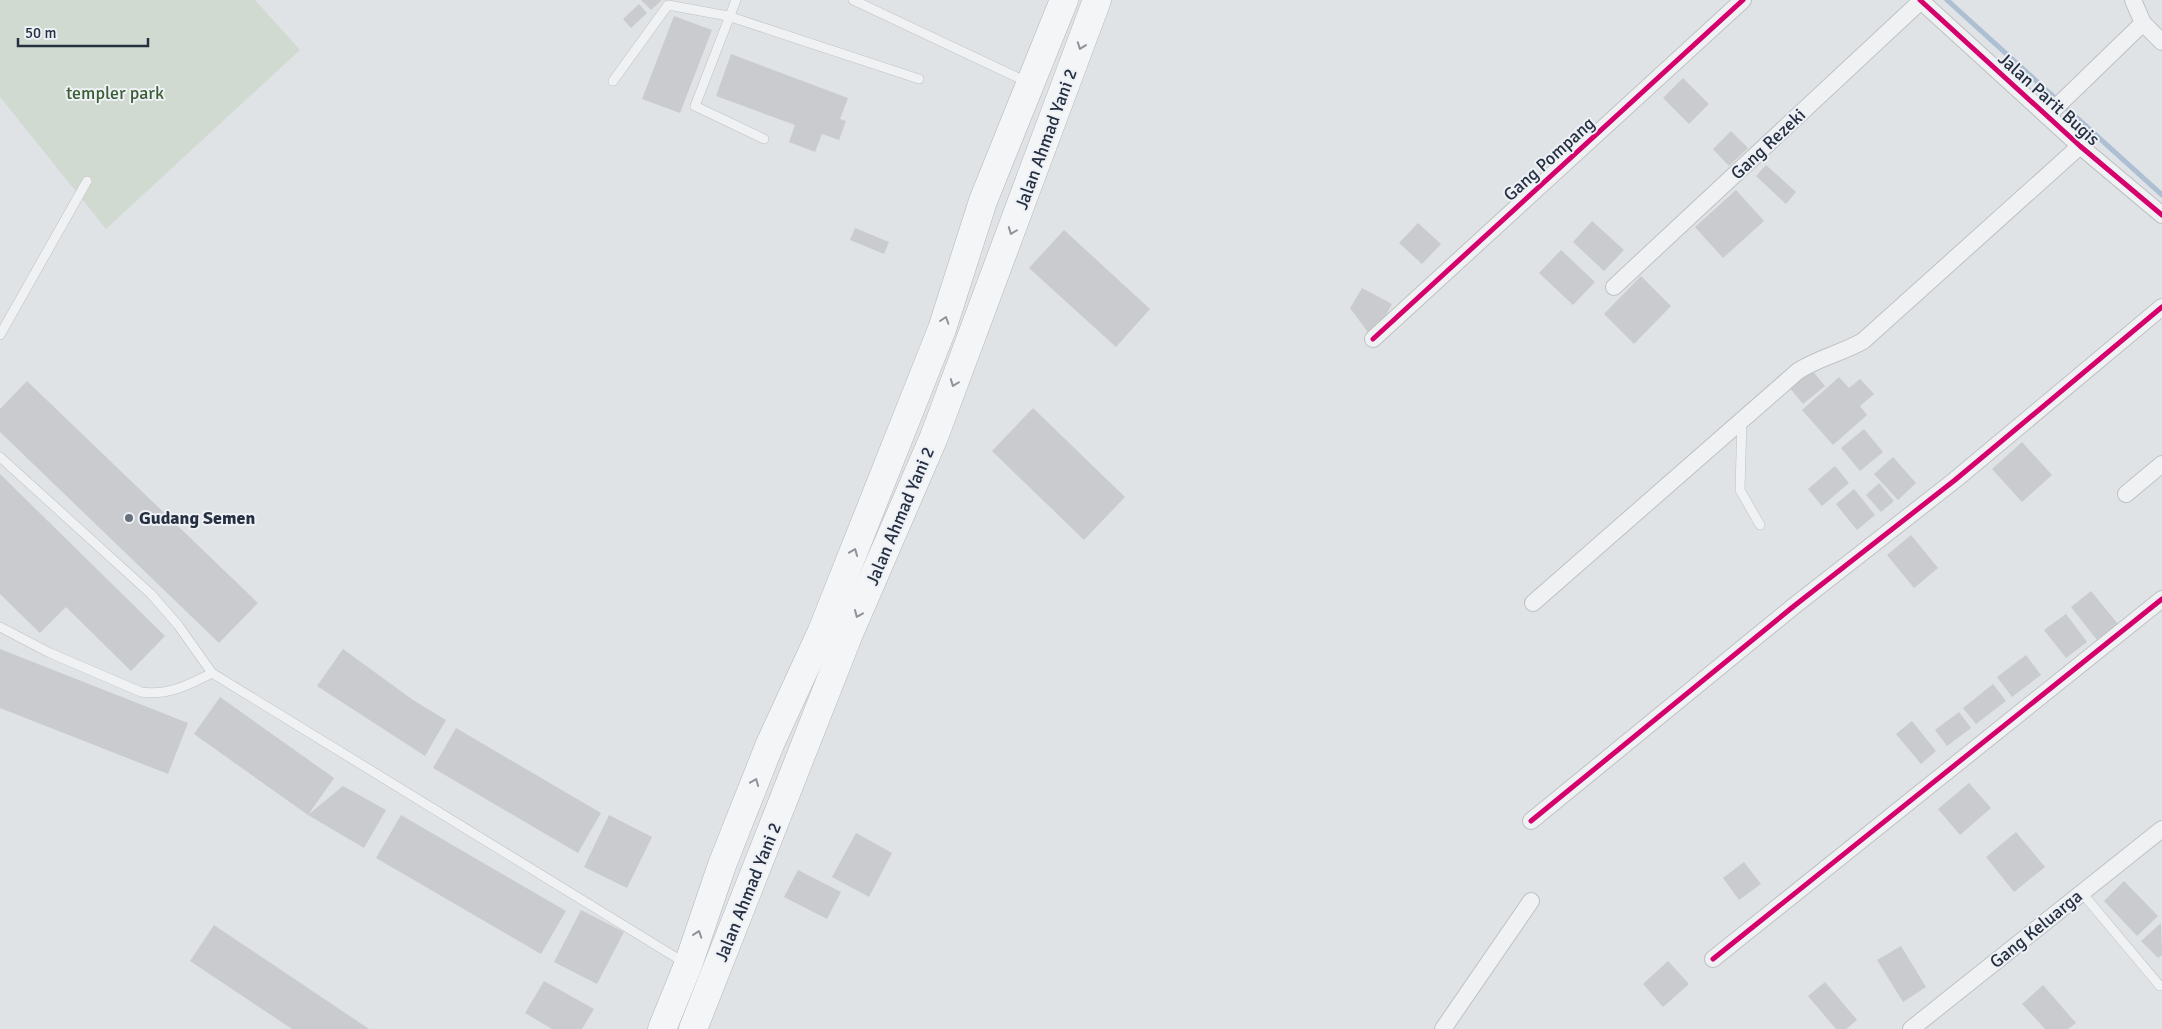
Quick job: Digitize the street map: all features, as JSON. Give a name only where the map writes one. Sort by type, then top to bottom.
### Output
[{"type":"highway","name":"Jalan Ahmad Yani 2","points":[[662,1029],[688,965],[722,865],[770,744],[822,631],[942,329],[983,201],[1064,0]]},
{"type":"highway","name":"Jalan Ahmad Yani 2","points":[[693,1029],[848,636],[934,437],[1098,0]]},
{"type":"street","name":"Gang Pompang","points":[[1373,339],[1744,0]]},
{"type":"street","points":[[2133,0],[2142,23],[2162,42]]},
{"type":"street","name":"Jalan Parit Bugis","points":[[1926,2],[2080,146],[2162,215]]},
{"type":"street","name":"Gang Rezeki","points":[[1614,286],[1926,2]]},
{"type":"street","points":[[2047,116],[2142,23]]},
{"type":"street","points":[[1533,603],[1803,367],[1863,341],[2080,146]]},
{"type":"street","points":[[1531,821],[1794,606],[1954,480],[2162,307]]},
{"type":"street","points":[[2126,494],[2162,464]]},
{"type":"street","points":[[1713,959],[2162,599]]},
{"type":"street","name":"Gang Keluarga","points":[[1911,1029],[2162,829]]},
{"type":"street","points":[[1443,1029],[1531,901]]},
{"type":"lane","points":[[736,0],[728,16],[695,106],[764,140]]},
{"type":"lane","points":[[853,0],[1031,84]]},
{"type":"lane","points":[[613,81],[668,5],[728,16],[919,79]]},
{"type":"lane","points":[[0,335],[88,181]]},
{"type":"lane","points":[[1742,419],[1740,490],[1760,525]]},
{"type":"lane","points":[[0,457],[151,594],[178,625],[212,672],[688,965]]},
{"type":"lane","points":[[0,627],[50,653],[141,692],[153,694],[166,692],[187,686],[212,672]]},
{"type":"lane","points":[[2082,893],[2160,986]]},
{"type":"green space","name":"templer park","points":[[0,0],[255,0],[300,50],[106,229],[0,97]]},
{"type":"building","points":[[641,0],[662,0],[651,10]]},
{"type":"building","points":[[639,4],[647,13],[631,28],[623,19]]},
{"type":"building","points":[[674,16],[712,30],[680,113],[642,99]]},
{"type":"building","points":[[731,54],[848,98],[840,119],[846,121],[839,140],[822,134],[815,152],[789,142],[795,125],[716,96]]},
{"type":"building","points":[[1683,78],[1709,104],[1689,124],[1663,98]]},
{"type":"building","points":[[1731,131],[1748,148],[1729,166],[1713,149]]},
{"type":"building","points":[[1766,165],[1796,192],[1786,204],[1756,176]]},
{"type":"building","points":[[1736,190],[1764,221],[1723,258],[1695,227]]},
{"type":"building","points":[[1592,221],[1624,250],[1604,271],[1573,242]]},
{"type":"building","points":[[1418,223],[1441,244],[1422,264],[1399,243]]},
{"type":"building","points":[[855,228],[889,242],[884,254],[850,240]]},
{"type":"building","points":[[1064,230],[1150,309],[1116,347],[1029,268]]},
{"type":"building","points":[[1561,250],[1595,282],[1573,305],[1539,273]]},
{"type":"building","points":[[1641,276],[1671,306],[1634,344],[1604,314]]},
{"type":"building","points":[[1362,288],[1392,304],[1373,339],[1350,308]]},
{"type":"building","points":[[1811,369],[1825,386],[1803,404],[1789,387]]},
{"type":"building","points":[[1839,377],[1849,388],[1860,379],[1874,394],[1860,406],[1867,415],[1833,445],[1802,410]]},
{"type":"building","name":"Gudang Semen","points":[[27,381],[258,603],[219,643],[0,432],[0,409]]},
{"type":"building","points":[[1033,408],[1125,497],[1084,540],[992,451]]},
{"type":"building","points":[[1864,429],[1883,452],[1860,471],[1841,448]]},
{"type":"building","points":[[2022,442],[2052,475],[2022,502],[1992,469]]},
{"type":"building","points":[[1893,457],[1916,483],[1898,500],[1874,474]]},
{"type":"building","points":[[1835,466],[1849,483],[1822,506],[1808,489]]},
{"type":"building","points":[[0,474],[165,636],[131,671],[66,607],[40,633],[0,594]]},
{"type":"building","points":[[1879,483],[1894,501],[1881,512],[1866,495]]},
{"type":"building","points":[[1854,489],[1875,515],[1857,530],[1836,504]]},
{"type":"building","points":[[1911,535],[1938,568],[1914,588],[1887,555]]},
{"type":"building","points":[[2091,591],[2118,624],[2097,640],[2071,607]]},
{"type":"building","points":[[2066,614],[2087,642],[2066,658],[2044,630]]},
{"type":"building","points":[[0,649],[188,723],[168,774],[0,708]]},
{"type":"building","points":[[343,649],[413,700],[446,720],[425,756],[317,686]]},
{"type":"building","points":[[2026,655],[2041,675],[2012,697],[1997,677]]},
{"type":"building","points":[[1993,684],[2006,701],[1976,724],[1963,708]]},
{"type":"building","points":[[220,697],[334,778],[308,815],[194,734]]},
{"type":"building","points":[[1959,712],[1971,728],[1947,746],[1935,730]]},
{"type":"building","points":[[1912,721],[1936,751],[1921,764],[1896,734]]},
{"type":"building","points":[[456,728],[601,813],[578,853],[433,768]]},
{"type":"building","points":[[1969,783],[1991,808],[1960,835],[1938,809]]},
{"type":"building","points":[[343,786],[386,810],[364,848],[308,815]]},
{"type":"building","points":[[401,815],[566,911],[541,954],[376,858]]},
{"type":"building","points":[[609,815],[652,837],[627,888],[584,867]]},
{"type":"building","points":[[2016,832],[2045,867],[2014,892],[1986,857]]},
{"type":"building","points":[[856,833],[892,853],[869,897],[832,877]]},
{"type":"building","points":[[1744,862],[1761,884],[1739,900],[1723,878]]},
{"type":"building","points":[[798,870],[841,892],[827,919],[784,897]]},
{"type":"building","points":[[2124,881],[2158,916],[2137,936],[2104,901]]},
{"type":"building","points":[[581,910],[624,932],[597,984],[554,962]]},
{"type":"building","points":[[2161,923],[2162,955],[2158,958],[2141,941]]},
{"type":"building","points":[[214,925],[369,1029],[292,1029],[190,961]]},
{"type":"building","points":[[1901,946],[1926,987],[1903,1002],[1877,960]]},
{"type":"building","points":[[1668,961],[1689,984],[1663,1007],[1643,984]]},
{"type":"building","points":[[544,981],[594,1009],[582,1029],[552,1029],[525,1013]]},
{"type":"building","points":[[1825,982],[1857,1020],[1846,1029],[1836,1029],[1808,996]]},
{"type":"building","points":[[2043,985],[2076,1023],[2068,1029],[2045,1029],[2022,1004]]},
{"type":"waterway","points":[[1947,0],[2162,195]]},
{"type":"cycle path","points":[[1373,339],[1743,0]]},
{"type":"cycle path","points":[[1920,0],[2080,146],[2162,215]]},
{"type":"cycle path","points":[[1531,821],[1794,606],[1955,480],[2162,307]]},
{"type":"cycle path","points":[[1713,959],[2162,599]]},
{"type":"place","name":"Gudang Semen","points":[[129,518]]}]
